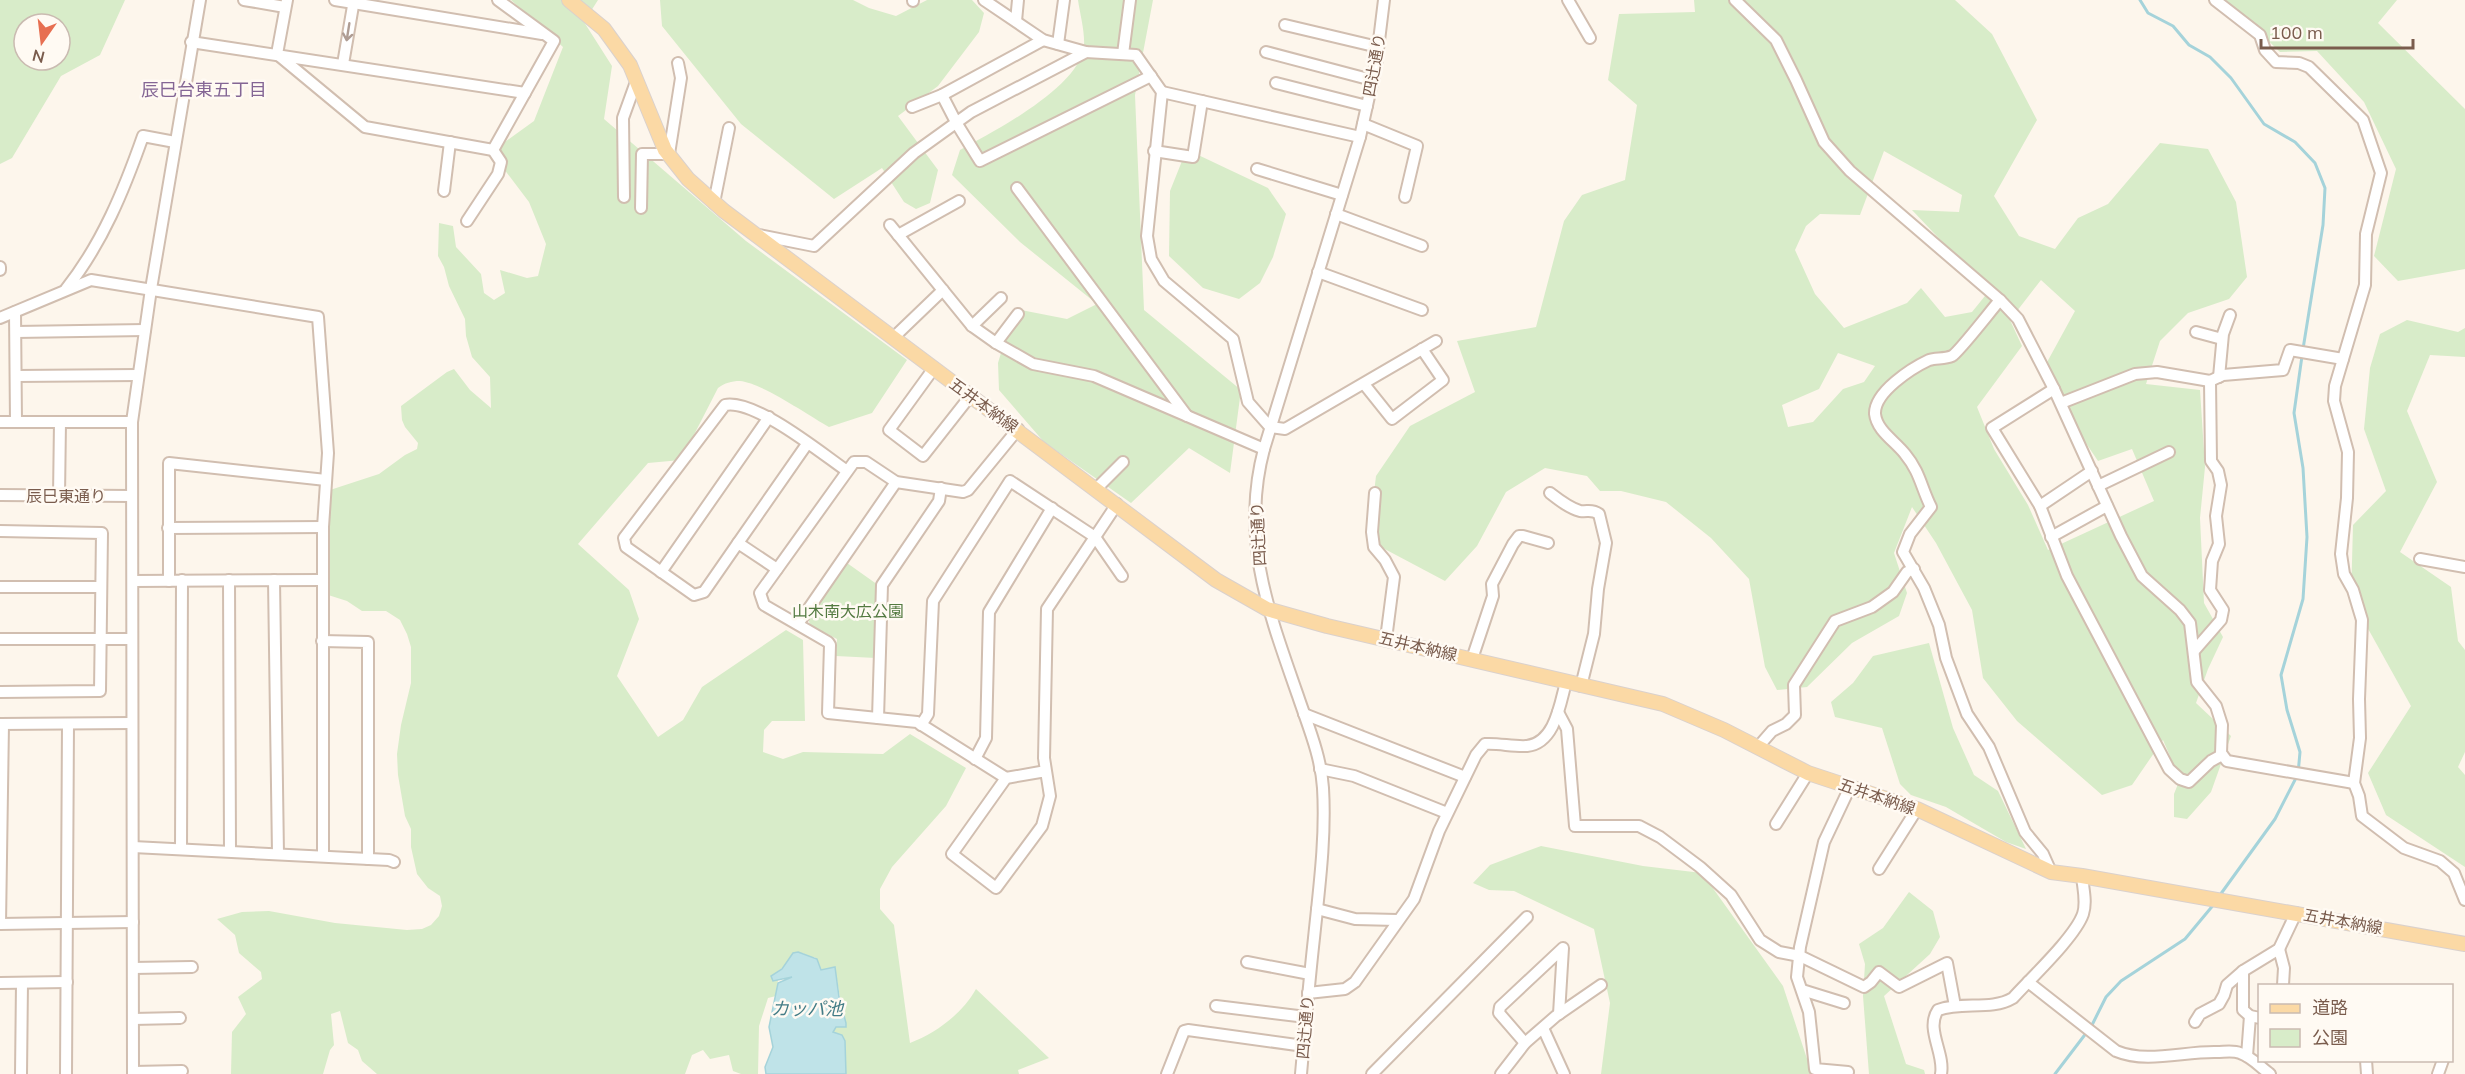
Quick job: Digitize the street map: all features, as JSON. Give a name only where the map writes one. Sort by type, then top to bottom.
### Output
[{"type":"main road","name":"五井本納線","points":[[568,0],[604,29],[630,65],[669,154],[688,179],[714,203],[1018,429],[1216,580],[1268,609],[1327,626],[1663,704],[1808,772],[1917,809],[2051,872],[2465,944]]},
{"type":"street","points":[[182,1071],[133,1073],[132,422],[151,289],[191,42],[200,0]]},
{"type":"street","points":[[244,0],[286,4],[277,54]]},
{"type":"street","points":[[335,0],[545,35]]},
{"type":"street","points":[[492,150],[554,41],[498,0]]},
{"type":"street","points":[[984,0],[1043,40],[1086,52],[1137,55],[1162,92],[1154,151],[1147,236],[1151,259],[1164,281],[1233,339],[1248,402],[1270,427],[1285,429],[1436,341]]},
{"type":"street","points":[[1016,21],[1018,0]]},
{"type":"street","points":[[1058,44],[1064,0]]},
{"type":"street","points":[[1123,54],[1130,0]]},
{"type":"street","name":"四辻通り","points":[[1301,1074],[1323,839],[1323,787],[1316,748],[1268,609],[1257,564],[1254,528],[1256,487],[1270,427],[1360,137],[1378,47],[1384,0]]},
{"type":"street","points":[[1568,0],[1590,38]]},
{"type":"street","points":[[1735,0],[1776,40],[1824,142],[1850,171],[2000,300],[2018,319],[2061,403],[2142,576],[2190,622],[2197,682],[2216,706],[2222,725],[2222,755],[2226,761],[2354,783]]},
{"type":"street","points":[[2215,0],[2260,35],[2265,50],[2277,62],[2299,63],[2309,67],[2363,120],[2381,173],[2366,234],[2365,285],[2335,386],[2334,401],[2348,452],[2347,498],[2341,554],[2344,574],[2353,590],[2362,620],[2360,738],[2354,783],[2362,816],[2404,848],[2440,861],[2454,873],[2465,900]]},
{"type":"street","points":[[343,64],[353,2]]},
{"type":"street","points":[[1286,26],[1378,47]]},
{"type":"street","points":[[912,107],[942,95],[1043,40]]},
{"type":"street","points":[[191,42],[525,93]]},
{"type":"street","points":[[754,234],[814,246],[914,153],[971,112],[1086,52]]},
{"type":"street","points":[[1266,52],[1372,80]]},
{"type":"street","points":[[277,54],[365,127],[492,150],[501,162],[498,174],[467,221]]},
{"type":"street","points":[[641,208],[642,154],[669,154],[681,78],[678,63]]},
{"type":"street","points":[[942,95],[980,161],[1151,76]]},
{"type":"street","points":[[624,196],[622,118],[636,82]]},
{"type":"street","points":[[1276,83],[1367,106]]},
{"type":"street","points":[[1162,92],[1360,137]]},
{"type":"street","points":[[1154,151],[1193,157],[1202,101]]},
{"type":"street","points":[[1363,124],[1417,146],[1405,197]]},
{"type":"street","points":[[714,203],[729,128]]},
{"type":"street","points":[[65,289],[82,269],[101,237],[143,136],[175,142]]},
{"type":"street","points":[[444,191],[450,142]]},
{"type":"street","points":[[1257,169],[1342,195]]},
{"type":"street","points":[[1017,188],[1188,417]]},
{"type":"street","points":[[898,235],[959,201]]},
{"type":"street","points":[[1336,214],[1422,246]]},
{"type":"street","points":[[890,225],[972,326],[996,343],[1033,364],[1094,376],[1264,449]]},
{"type":"street","points":[[1318,272],[1422,310]]},
{"type":"street","points":[[0,318],[91,280],[318,317],[328,453],[322,580],[323,856]]},
{"type":"street","points":[[893,338],[943,290]]},
{"type":"street","points":[[972,326],[1001,298]]},
{"type":"street","points":[[2000,300],[1952,356],[1930,360],[1896,381],[1877,405],[1875,414],[1881,429],[1904,452],[1920,475],[1924,493],[1931,507],[1905,543],[1903,552],[1914,569],[1939,625],[1946,658],[1967,714],[1989,747],[2025,832],[2043,854],[2051,872]]},
{"type":"street","points":[[15,312],[16,422]]},
{"type":"street","points":[[996,343],[1018,314]]},
{"type":"street","points":[[2194,651],[2221,620],[2223,610],[2210,590],[2212,561],[2219,544],[2216,516],[2220,503],[2221,485],[2218,471],[2211,461],[2214,379],[2230,315]]},
{"type":"street","points":[[15,332],[145,330]]},
{"type":"street","points":[[2196,332],[2223,339]]},
{"type":"street","points":[[1364,384],[1392,419],[1443,380],[1422,349]]},
{"type":"street","points":[[2061,403],[2134,375],[2157,372],[2214,379],[2283,370],[2290,350],[2343,359]]},
{"type":"street","points":[[934,368],[889,430],[923,456],[971,396]]},
{"type":"street","points":[[16,376],[138,375]]},
{"type":"street","points":[[2054,389],[1992,428],[2040,506],[2067,576],[2169,769],[2180,779],[2189,782],[2211,761],[2222,755]]},
{"type":"street","points":[[807,444],[704,592],[699,595],[694,595],[626,547],[624,538],[725,405],[734,403],[769,417],[847,471]]},
{"type":"street","points":[[661,572],[769,417]]},
{"type":"street","points":[[0,422],[132,422]]},
{"type":"street","points":[[59,496],[60,422]]},
{"type":"street","points":[[1018,429],[968,490],[963,492],[896,482],[866,462],[854,462],[760,593],[764,605],[825,639],[830,645],[828,713],[916,722],[1006,778],[1046,771]]},
{"type":"street","points":[[2098,486],[2169,452]]},
{"type":"street","points":[[1096,489],[1123,462]]},
{"type":"street","points":[[169,580],[169,463],[326,480]]},
{"type":"street","points":[[2040,506],[2092,471]]},
{"type":"street","points":[[921,725],[928,714],[933,601],[1010,481],[1095,537],[1122,576]]},
{"type":"street","points":[[798,624],[896,482]]},
{"type":"street","points":[[878,718],[882,585],[939,501],[941,488]]},
{"type":"street","points":[[1376,493],[1374,547],[1385,560],[1394,577],[1386,639]]},
{"type":"street","points":[[1550,493],[1573,508],[1581,511],[1594,510],[1599,514],[1606,543],[1598,589],[1594,634],[1581,686]]},
{"type":"street","name":"辰巳東通り","points":[[0,495],[132,496]]},
{"type":"street","points":[[1006,778],[952,855],[996,888],[1042,826],[1050,796],[1044,758],[1047,609],[1117,504]]},
{"type":"street","points":[[2051,537],[2108,506]]},
{"type":"street","points":[[975,759],[986,738],[989,612],[1052,508]]},
{"type":"street","points":[[168,528],[323,527]]},
{"type":"street","points":[[0,531],[102,532],[100,691],[0,692]]},
{"type":"street","points":[[1472,659],[1493,596],[1492,584],[1512,544],[1519,536],[1548,543]]},
{"type":"street","points":[[738,543],[777,569]]},
{"type":"street","points":[[2420,560],[2465,567]]},
{"type":"street","points":[[1758,747],[1772,731],[1786,724],[1795,715],[1794,684],[1835,621],[1872,607],[1893,592],[1907,572],[1914,569]]},
{"type":"street","points":[[181,849],[182,580]]},
{"type":"street","points":[[229,580],[230,851]]},
{"type":"street","points":[[274,580],[278,854]]},
{"type":"street","points":[[133,581],[322,580]]},
{"type":"street","points":[[0,587],[101,587]]},
{"type":"street","points":[[0,639],[132,639]]},
{"type":"street","points":[[322,641],[368,642],[368,859]]},
{"type":"street","points":[[1308,993],[1345,989],[1355,982],[1414,899],[1447,813],[1476,755],[1485,744],[1530,746],[1545,737],[1558,712],[1566,682]]},
{"type":"street","points":[[1558,712],[1567,729],[1575,826],[1639,826],[1660,837],[1700,867],[1731,895],[1760,940],[1779,952],[1800,956],[1864,987],[1879,972],[1899,987],[1947,963],[1955,1006]]},
{"type":"street","points":[[1304,714],[1465,777]]},
{"type":"street","points":[[132,723],[1,724],[0,924],[133,922]]},
{"type":"street","points":[[66,1074],[68,724]]},
{"type":"street","points":[[1320,769],[1354,776],[1447,813]]},
{"type":"street","points":[[1776,824],[1808,772]]},
{"type":"street","points":[[1848,1072],[1815,1069],[1809,1012],[1797,978],[1824,842],[1850,787]]},
{"type":"street","points":[[1879,868],[1917,809]]},
{"type":"street","points":[[132,847],[323,856],[394,862]]},
{"type":"street","points":[[1941,1074],[1943,1063],[1933,1025],[1935,1014],[1938,1010],[1955,1006],[2002,1004],[2013,998],[2073,931],[2083,914],[2085,900],[2082,876]]},
{"type":"street","points":[[1317,909],[1355,919],[1397,920]]},
{"type":"street","points":[[2195,1023],[2200,1014],[2219,1004],[2227,985],[2243,971],[2279,949],[2296,913]]},
{"type":"street","points":[[1372,1074],[1527,917]]},
{"type":"street","points":[[1526,1043],[1499,1013],[1500,1007],[1563,948],[1559,1014]]},
{"type":"street","points":[[2279,949],[2284,968],[2283,984]]},
{"type":"street","points":[[1247,962],[1310,974]]},
{"type":"street","points":[[133,968],[192,967]]},
{"type":"street","points":[[2243,971],[2243,1010],[2255,1017],[2247,1056]]},
{"type":"street","points":[[0,983],[67,982]]},
{"type":"street","points":[[2028,982],[2116,1051],[2128,1057],[2144,1058],[2197,1052],[2239,1052],[2269,1074]]},
{"type":"street","points":[[21,1074],[22,983]]},
{"type":"street","points":[[1501,1074],[1526,1043],[1543,1028],[1559,1014],[1601,986]]},
{"type":"street","points":[[1802,990],[1844,1003]]},
{"type":"street","points":[[1216,1006],[1306,1017]]},
{"type":"street","points":[[133,1019],[180,1018]]},
{"type":"street","points":[[1543,1028],[1564,1074]]},
{"type":"street","points":[[1167,1074],[1176,1047],[1184,1031],[1188,1030],[1304,1046]]},
{"type":"green space","points":[[0,0],[125,0],[100,55],[72,70],[72,12],[12,12],[12,72],[68,72],[61,76],[12,158],[0,164]]},
{"type":"green space","points":[[511,0],[598,0],[584,22],[612,66],[604,119],[746,241],[907,360],[872,413],[829,427],[760,387],[740,381],[723,385],[718,388],[681,460],[648,463],[578,544],[629,590],[639,619],[617,676],[658,737],[683,720],[702,687],[786,630],[803,640],[805,721],[772,721],[764,730],[763,752],[783,759],[803,752],[883,754],[910,734],[966,768],[946,806],[892,867],[880,889],[880,909],[894,925],[910,1043],[948,1022],[976,989],[1049,1058],[1018,1070],[1019,1074],[846,1074],[842,1035],[833,1032],[836,1027],[842,1027],[835,968],[820,970],[815,957],[808,957],[803,953],[771,976],[778,980],[776,996],[768,998],[759,1026],[758,1074],[741,1074],[733,1071],[729,1055],[710,1059],[703,1050],[692,1055],[685,1074],[377,1074],[362,1061],[358,1050],[348,1043],[340,1011],[331,1014],[334,1045],[330,1050],[323,1074],[231,1074],[232,1032],[246,1014],[238,997],[262,979],[261,972],[239,953],[235,935],[217,919],[242,912],[269,911],[335,923],[407,930],[422,929],[431,925],[439,916],[442,906],[440,896],[428,888],[417,874],[411,847],[411,829],[405,816],[398,775],[397,754],[401,725],[411,683],[411,647],[400,620],[386,611],[362,611],[347,601],[325,594],[330,490],[379,474],[417,449],[418,443],[402,420],[401,406],[447,372],[454,369],[470,390],[491,408],[490,377],[472,357],[466,336],[465,319],[438,256],[439,223],[453,226],[456,247],[481,274],[484,293],[494,300],[505,293],[500,270],[527,278],[538,276],[546,244],[529,202],[491,152],[534,121],[563,47]]},
{"type":"green space","points":[[660,0],[853,0],[869,8],[896,16],[927,0],[972,0],[984,13],[979,32],[938,86],[898,116],[938,170],[930,203],[916,209],[904,202],[882,168],[834,199],[741,124],[662,26]]},
{"type":"green space","points":[[1078,0],[1153,0],[1135,95],[1144,310],[1241,390],[1230,473],[1189,448],[1131,503],[1044,442],[999,390],[998,363],[1009,326],[1021,310],[1067,319],[1097,304],[1020,242],[952,175],[960,150],[1033,107],[1068,77],[1079,62],[1084,41]]},
{"type":"green space","points":[[1694,0],[1955,0],[1992,34],[2037,120],[1994,196],[2019,236],[2055,249],[2078,218],[2108,204],[2160,143],[2208,149],[2236,202],[2247,277],[2229,299],[2188,313],[2160,341],[2146,384],[2200,390],[2205,467],[2200,518],[2204,603],[2223,637],[2196,703],[2231,736],[2211,792],[2187,819],[2174,817],[2174,794],[2180,779],[2163,740],[2132,785],[2102,795],[2017,721],[1983,678],[1972,610],[1936,543],[1912,507],[1894,553],[1907,593],[1899,616],[1852,643],[1807,687],[1777,690],[1765,667],[1749,579],[1711,538],[1666,502],[1621,491],[1600,491],[1587,476],[1545,468],[1506,492],[1477,546],[1445,581],[1379,546],[1371,518],[1376,476],[1410,426],[1475,392],[1457,341],[1536,327],[1564,221],[1582,195],[1625,180],[1637,105],[1608,80],[1619,14],[1695,12]],"holes":[[[1884,151],[1962,195],[1959,212],[1912,210],[1989,291],[1972,312],[1945,317],[1921,288],[1907,303],[1844,328],[1815,294],[1795,250],[1806,226],[1820,214],[1860,215]],[[2041,280],[2075,311],[2040,375],[2098,461],[2132,449],[2154,501],[2048,550],[2028,505],[1994,449],[1977,407],[2022,346],[2010,320]],[[1838,353],[1875,366],[1864,382],[1843,389],[1813,422],[1788,427],[1782,405],[1819,389]]]},
{"type":"green space","points":[[2226,0],[2397,0],[2378,23],[2465,109],[2465,269],[2398,281],[2374,256],[2396,169],[2364,102],[2317,51],[2280,52]]},
{"type":"green space","points":[[1194,153],[1268,188],[1286,214],[1273,257],[1260,283],[1239,299],[1203,288],[1169,256],[1170,191],[1184,156]]},
{"type":"green space","points":[[2407,320],[2458,332],[2465,328],[2465,357],[2430,355],[2407,411],[2437,482],[2400,552],[2451,587],[2458,641],[2465,650],[2465,752],[2458,767],[2465,775],[2465,867],[2386,815],[2368,773],[2411,706],[2351,598],[2353,525],[2386,491],[2364,429],[2370,368],[2380,334]]},
{"type":"green space","name":"山木南大広公園","points":[[847,563],[878,585],[876,658],[836,656],[837,639],[810,625],[808,617]]},
{"type":"green space","points":[[1929,643],[1953,728],[1974,775],[1998,791],[2026,849],[2006,842],[1946,807],[1911,795],[1900,784],[1882,728],[1835,717],[1831,702],[1853,683],[1873,656]]},
{"type":"green space","points":[[1541,846],[1643,866],[1702,873],[1783,986],[1812,1074],[1601,1074],[1610,1003],[1594,929],[1514,891],[1489,890],[1473,883],[1490,865]]},
{"type":"green space","points":[[1909,892],[1933,911],[1940,937],[1930,954],[1884,996],[1906,1064],[1924,1070],[1925,1074],[1869,1074],[1863,996],[1865,964],[1859,944],[1883,928]]},
{"type":"water","name":"カッパ池","points":[[798,952],[817,959],[821,970],[835,967],[846,1027],[836,1027],[833,1032],[842,1035],[845,1041],[846,1074],[766,1074],[765,1067],[773,1047],[769,1027],[778,983],[792,977],[773,981],[771,976],[782,969],[793,953]]},
{"type":"waterway","points":[[2140,0],[2148,13],[2173,26],[2189,45],[2210,57],[2231,78],[2264,124],[2295,142],[2315,163],[2325,188],[2323,225],[2303,349]]},
{"type":"waterway","points":[[2220,895],[2275,819],[2298,774],[2300,752],[2287,710],[2281,675],[2303,599],[2307,537],[2303,468],[2294,413],[2302,356]]},
{"type":"waterway","points":[[2091,1027],[2106,997],[2121,981],[2185,939],[2215,903]]},
{"type":"waterway","points":[[2055,1074],[2087,1032]]},
{"type":"district","name":"辰巳台東五丁目","points":[[204,89]]}]
